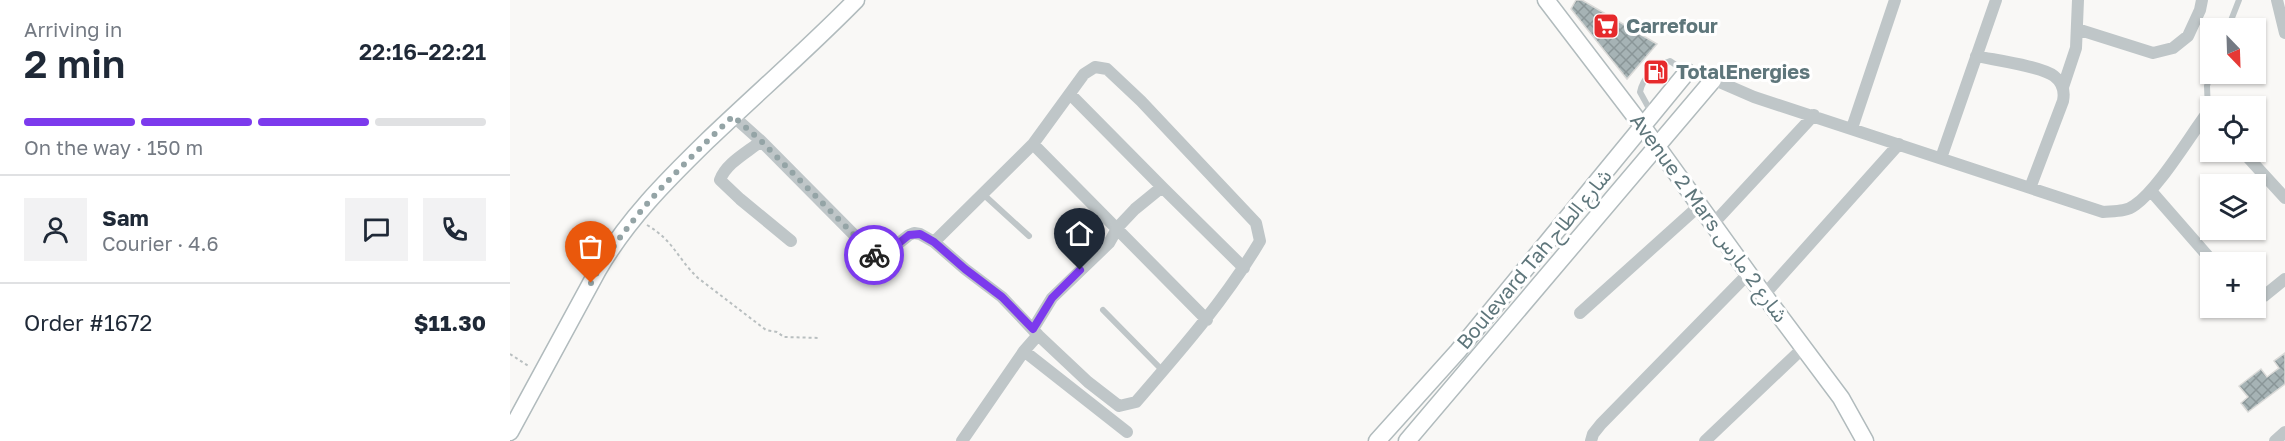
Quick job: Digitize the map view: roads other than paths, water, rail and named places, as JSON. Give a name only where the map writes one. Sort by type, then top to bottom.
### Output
[{"type":"street","points":[[510,432],[609,250],[634,217],[733,116],[856,0]]},
{"type":"street","name":"Avenue 2 Mars شارع 2 مارس","points":[[1546,0],[1648,121],[1656,147],[1852,414],[1865,441]]},
{"type":"street","points":[[1852,128],[1895,0]]},
{"type":"street","points":[[1941,158],[1996,0]]},
{"type":"street","points":[[2030,188],[2063,100],[2063,87],[2076,48],[2078,0]]},
{"type":"street","points":[[2077,29],[2153,53],[2172,48],[2188,36],[2202,0]]},
{"type":"street","points":[[2277,0],[2285,33]]},
{"type":"street","points":[[1976,56],[2047,72],[2063,87]]},
{"type":"street","points":[[733,116],[876,256],[884,255],[911,233],[920,234],[934,242],[1002,297],[1088,382],[1119,406],[1136,402],[1207,320],[1260,241],[1256,223],[1141,101],[1107,69],[1095,68],[1084,74],[1032,144],[934,242]]},
{"type":"street","points":[[1687,72],[1701,74],[1754,97],[2103,212],[2126,210],[2151,191],[2200,126]]},
{"type":"street","name":"Boulevard Tah شارع الطاح","points":[[1377,441],[1458,351],[1687,72]]},
{"type":"street","name":"Boulevard Tah شارع الطاح","points":[[1407,441],[1713,80]]},
{"type":"street","points":[[1070,94],[1244,268]]},
{"type":"street","points":[[1712,225],[1814,115]]},
{"type":"street","points":[[761,141],[723,173],[720,180],[791,241]]},
{"type":"street","points":[[1032,144],[1118,227],[1207,320]]},
{"type":"street","points":[[1764,295],[1899,144]]},
{"type":"street","points":[[2252,162],[2285,198]]},
{"type":"street","points":[[962,441],[1036,332],[1052,298],[1109,243],[1118,227],[1135,209],[1161,187]]},
{"type":"street","points":[[2151,191],[2204,252]]},
{"type":"street","points":[[1580,313],[1699,206]]},
{"type":"street","points":[[1591,441],[1593,434],[1601,424],[1749,274]]},
{"type":"street","points":[[2266,294],[2285,279]]},
{"type":"street","points":[[1705,441],[1803,348]]},
{"type":"street","points":[[1023,351],[1127,432]]},
{"type":"street","points":[[2274,441],[2285,432]]},
{"type":"lane","points":[[2232,18],[2239,0]]},
{"type":"lane","points":[[1648,121],[1640,92],[1642,84],[1652,70],[1670,61],[1687,72]]},
{"type":"lane","points":[[982,194],[1029,236]]},
{"type":"lane","points":[[1103,310],[1163,371]]},
{"type":"place","name":"Carrefour","points":[[1606,26]]},
{"type":"place","name":"TotalEnergies","points":[[1656,72]]}]
